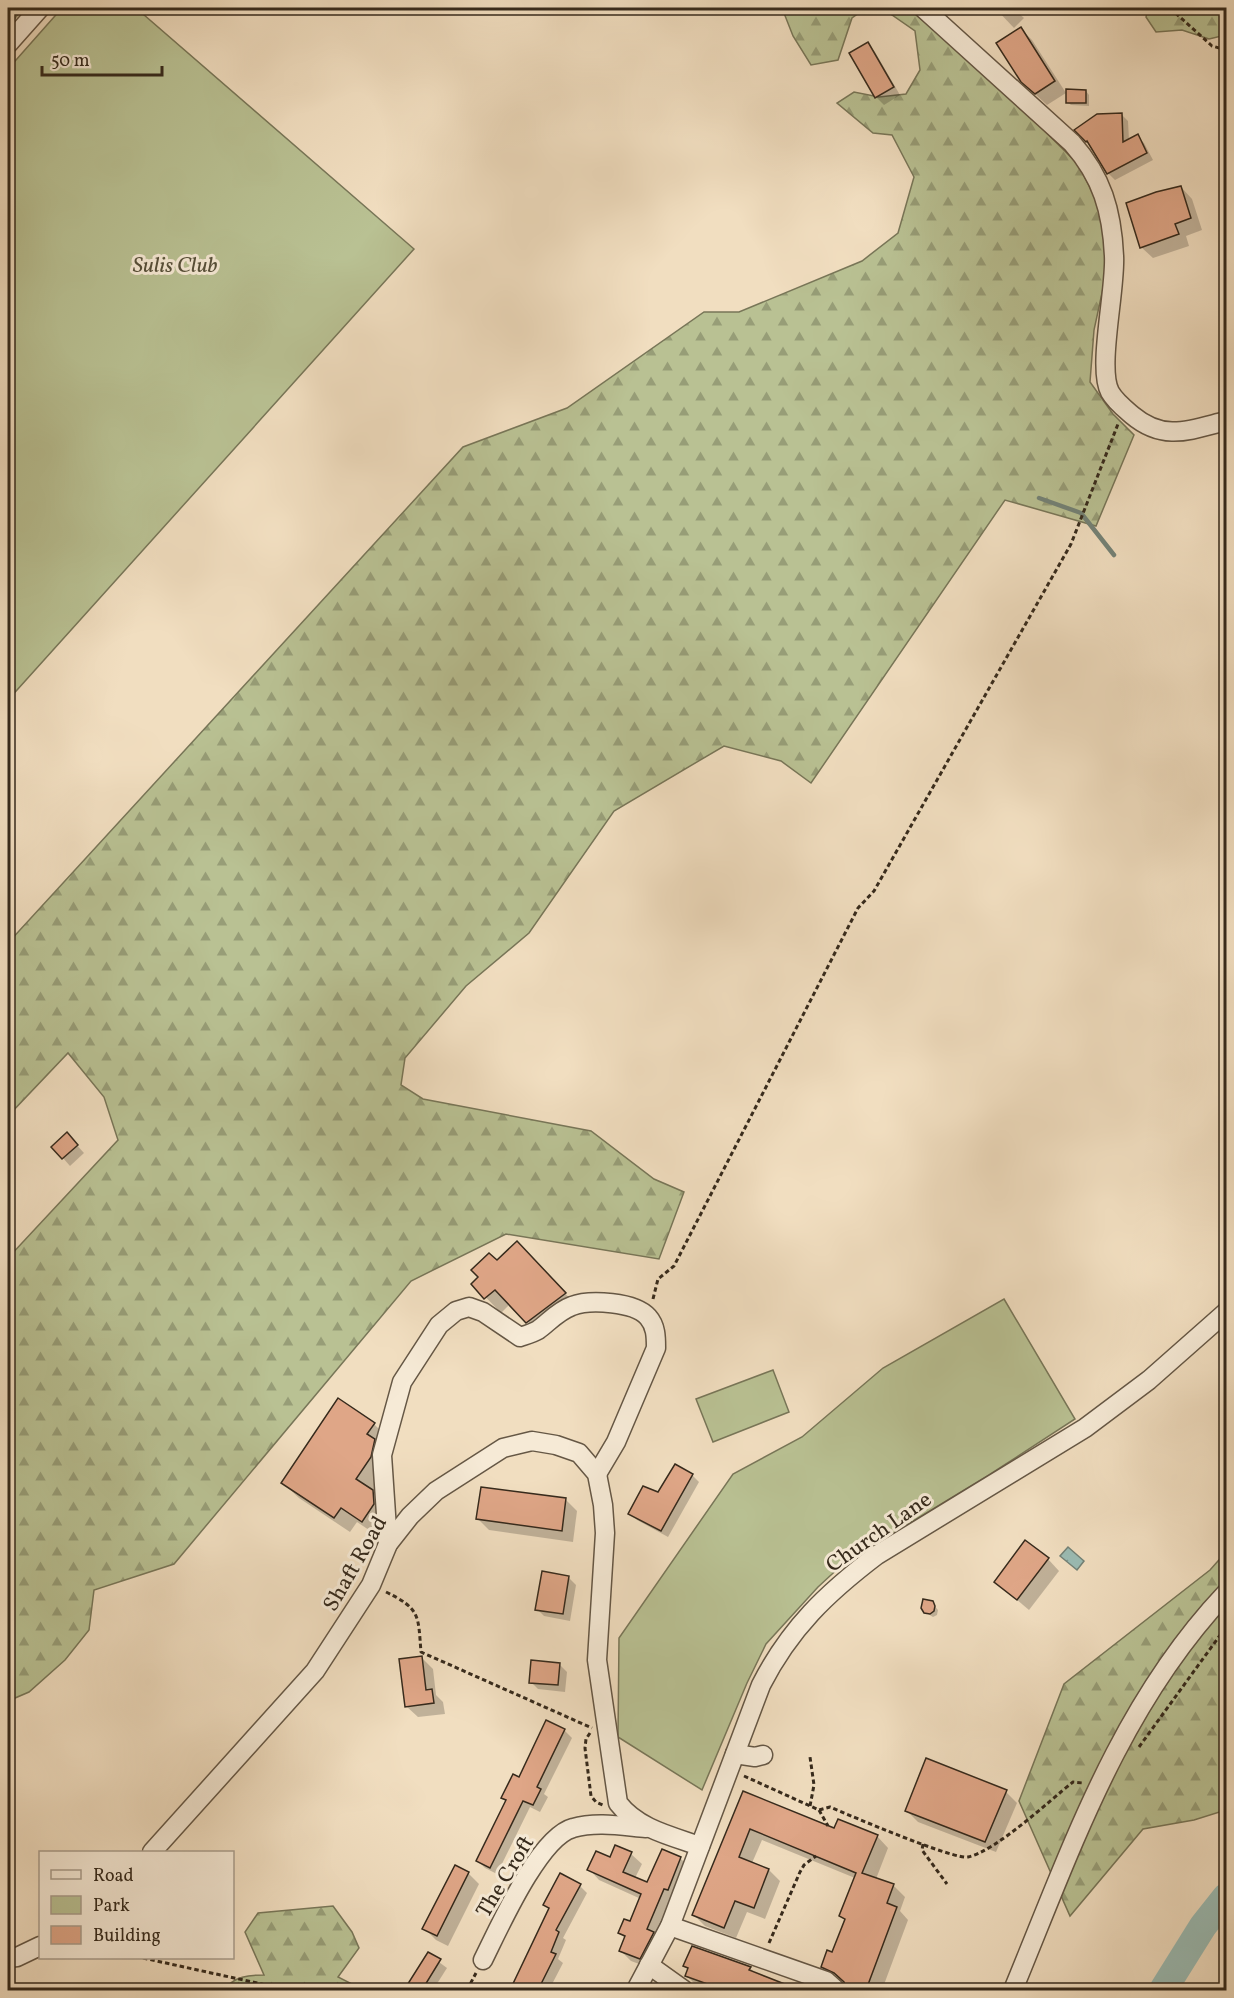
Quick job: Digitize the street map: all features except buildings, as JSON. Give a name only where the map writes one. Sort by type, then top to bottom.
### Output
[{"type":"street","points":[[8,44],[40,8]]},
{"type":"street","points":[[923,8],[1072,143],[1088,161],[1100,184],[1107,204],[1114,255],[1115,279],[1106,356],[1106,375],[1110,392],[1140,421],[1163,432],[1186,432],[1227,421]]},
{"type":"street","points":[[388,1544],[382,1455],[402,1382],[439,1325],[456,1311],[469,1307],[483,1312],[520,1337],[536,1331],[557,1314],[572,1306],[590,1302],[624,1305],[648,1317],[656,1334],[656,1348],[615,1442],[597,1474],[605,1533],[597,1660],[600,1730],[618,1803],[625,1812],[648,1828],[700,1846]]},
{"type":"street","name":"Church Lane","points":[[636,1990],[670,1926],[761,1685],[775,1658],[796,1629],[849,1576],[878,1555],[1085,1428],[1149,1380],[1227,1312]]},
{"type":"street","name":"Shaft Road","points":[[153,1851],[315,1671],[370,1585],[388,1544],[410,1516],[436,1491],[503,1448],[532,1442],[556,1445],[579,1453],[597,1474]]},
{"type":"street","points":[[1013,1990],[1103,1775],[1166,1666],[1227,1593]]},
{"type":"street","points":[[732,1762],[763,1755]]},
{"type":"street","name":"The Croft","points":[[483,1960],[536,1860],[553,1841],[571,1828],[603,1825],[648,1828]]},
{"type":"street","points":[[670,1926],[826,1981],[836,1990]]},
{"type":"street","points":[[8,1958],[17,1957],[39,1946]]},
{"type":"street","points":[[650,1965],[684,1990]]},
{"type":"path","points":[[1170,8],[1212,46],[1227,50]]},
{"type":"path","points":[[648,1317],[658,1279],[674,1266],[858,908],[874,891],[1071,544],[1124,408]]},
{"type":"path","points":[[370,1585],[404,1601],[418,1617],[421,1652],[600,1730]]},
{"type":"path","points":[[1136,1751],[1227,1627]]},
{"type":"path","points":[[592,1718],[600,1730]]},
{"type":"path","points":[[600,1730],[586,1739],[591,1796],[596,1802],[625,1812]]},
{"type":"path","points":[[810,1757],[814,1785],[810,1806]]},
{"type":"path","points":[[732,1762],[819,1810],[828,1826]]},
{"type":"path","points":[[819,1810],[830,1807],[958,1857],[968,1858],[993,1846],[1073,1782]]},
{"type":"path","points":[[923,1844],[922,1850],[948,1884]]},
{"type":"path","points":[[762,1959],[800,1872],[804,1865],[816,1856]]},
{"type":"path","points":[[148,1959],[289,1990]]},
{"type":"green space","points":[[8,8],[24,8],[8,26]]},
{"type":"green space","name":"Sulis Club","points":[[62,8],[136,8],[414,249],[8,700],[8,69]]},
{"type":"green space","points":[[782,8],[866,8],[852,18],[838,60],[811,65],[793,36]]},
{"type":"green space","points":[[882,8],[908,8],[994,81],[1078,164],[1101,209],[1106,255],[1105,279],[1094,330],[1090,382],[1113,414],[1134,435],[1096,526],[1005,500],[811,783],[781,761],[724,746],[614,811],[529,933],[466,986],[405,1058],[401,1085],[423,1099],[591,1131],[654,1179],[684,1192],[659,1259],[506,1234],[411,1281],[174,1564],[94,1590],[89,1630],[65,1660],[29,1692],[8,1701],[8,1258],[118,1140],[104,1097],[68,1053],[8,1116],[8,943],[463,447],[567,408],[704,312],[739,312],[862,261],[898,233],[914,177],[892,135],[873,133],[837,103],[854,92],[879,97],[906,94],[920,70],[915,31]]},
{"type":"green space","points":[[1148,8],[1226,8],[1226,35],[1209,39],[1182,30],[1156,32],[1146,17]]},
{"type":"green space","points":[[1004,1299],[1075,1419],[989,1475],[844,1563],[818,1587],[766,1644],[702,1790],[618,1737],[619,1638],[733,1474],[802,1437],[883,1368]]},
{"type":"green space","points":[[773,1370],[789,1412],[713,1442],[696,1399]]},
{"type":"green space","points":[[1226,1552],[1226,1810],[1194,1820],[1143,1829],[1070,1916],[1019,1801],[1064,1684],[1210,1570]]},
{"type":"green space","points":[[333,1906],[352,1932],[359,1948],[338,1977],[352,1984],[355,1990],[225,1990],[237,1979],[264,1975],[245,1932],[258,1913]]},
{"type":"water","points":[[1068,1547],[1084,1561],[1077,1570],[1060,1556]]},
{"type":"waterway","points":[[1039,498],[1081,513],[1114,555]]},
{"type":"waterway","points":[[1163,1990],[1203,1926],[1226,1897]]}]
